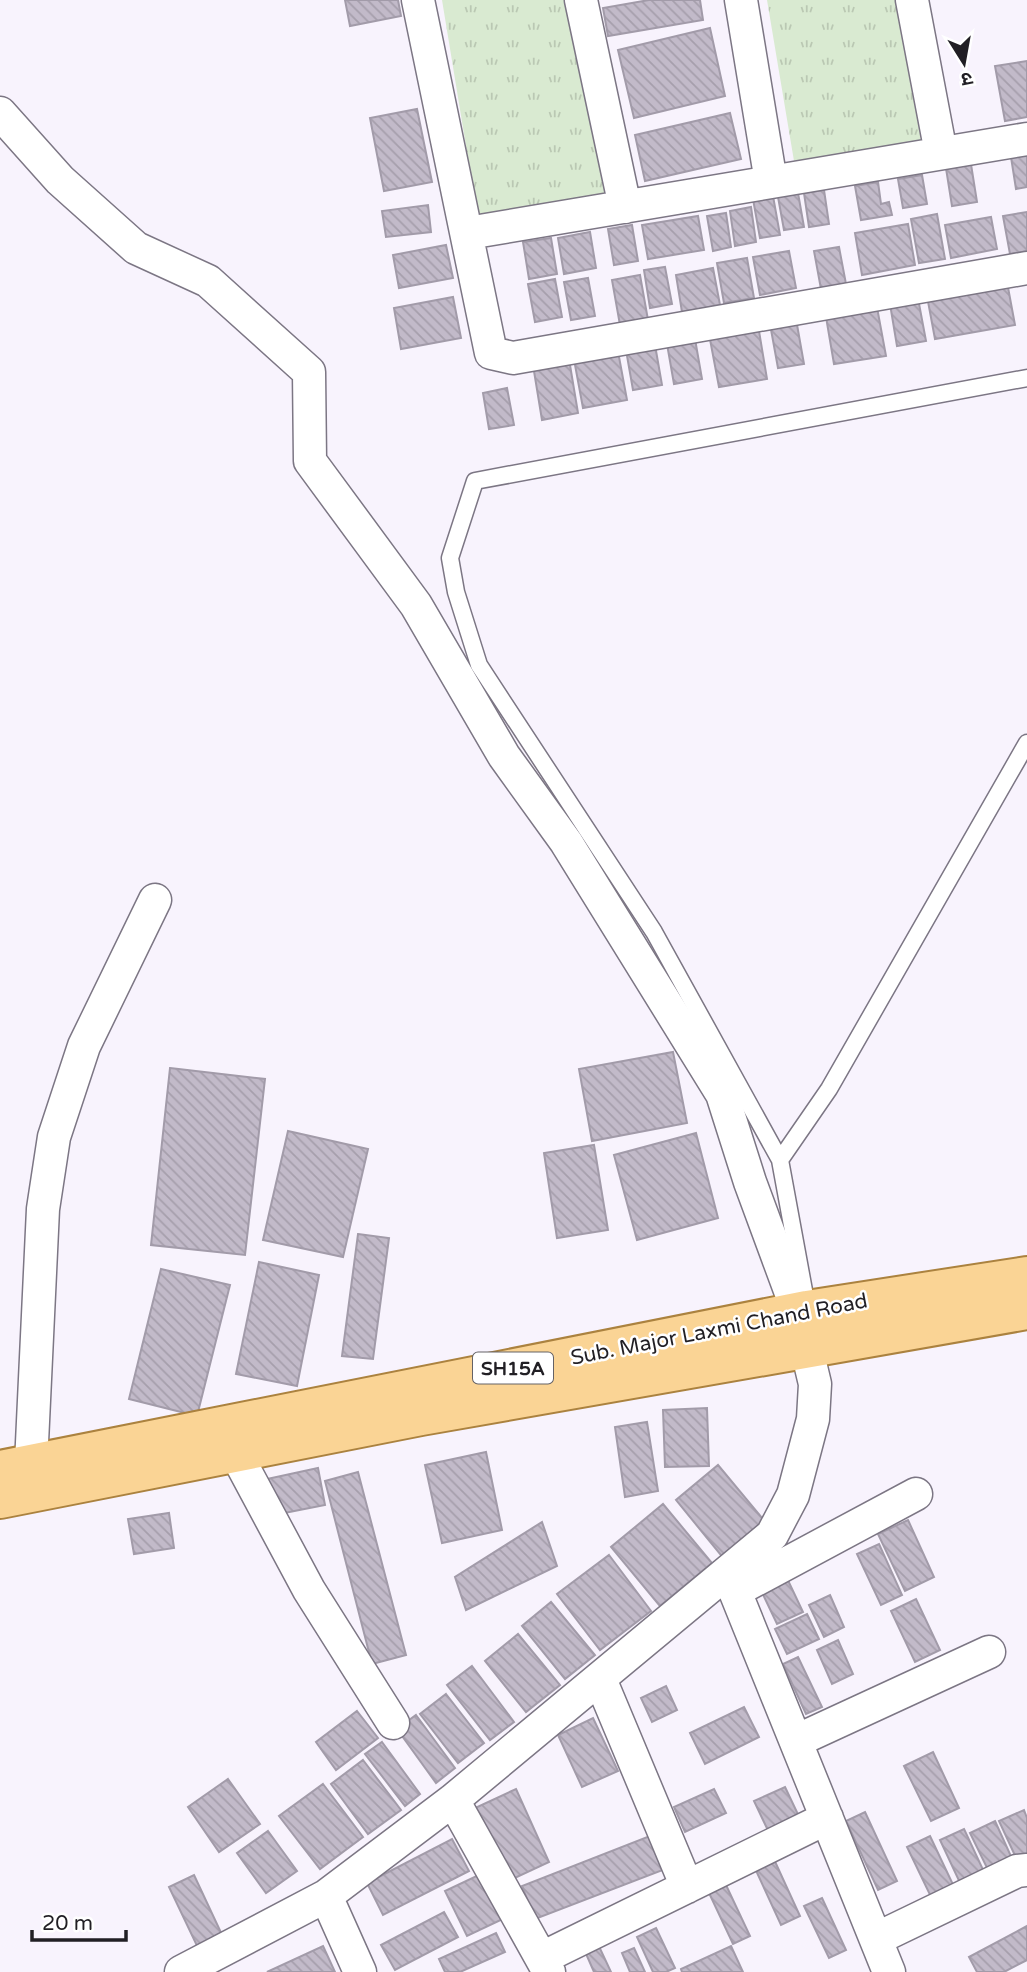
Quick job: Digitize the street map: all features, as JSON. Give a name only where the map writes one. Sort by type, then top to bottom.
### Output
[{"type":"main road","name":"Sub. Major Laxmi Chand Road","points":[[15,1467],[803,1311],[1022,1287]]},
{"type":"main road","name":"Sub. Major Laxmi Chand Road","points":[[0,1499],[235,1452],[740,1358],[807,1350],[1022,1287]]},
{"type":"street","points":[[418,0],[491,353],[503,357],[1027,268]]},
{"type":"street","points":[[581,0],[625,207]]},
{"type":"street","points":[[741,0],[771,182]]},
{"type":"street","points":[[912,0],[941,153]]},
{"type":"street","points":[[0,113],[60,180],[136,248],[208,281],[309,372],[310,461],[416,606],[504,756],[566,842],[722,1094],[750,1182],[803,1311],[807,1350],[815,1384],[813,1419],[793,1495],[772,1535],[731,1583]]},
{"type":"street","points":[[468,233],[1027,139]]},
{"type":"street","points":[[15,1467],[43,1209],[54,1137],[84,1046],[155,900]]},
{"type":"street","points":[[235,1452],[309,1590],[393,1723]]},
{"type":"street","points":[[181,1972],[326,1896],[453,1800],[600,1679],[731,1583],[916,1494]]},
{"type":"street","points":[[731,1583],[878,1938],[889,1972]]},
{"type":"street","points":[[796,1741],[989,1652]]},
{"type":"street","points":[[600,1679],[687,1887]]},
{"type":"street","points":[[453,1800],[546,1965],[687,1887],[828,1818]]},
{"type":"street","points":[[878,1938],[1017,1871],[1027,1870]]},
{"type":"street","points":[[326,1896],[360,1972]]},
{"type":"lane","points":[[803,1311],[780,1160],[654,932],[479,665],[456,592],[450,558],[475,481],[1027,378]]},
{"type":"lane","points":[[780,1160],[830,1088],[1027,743]]},
{"type":"green space","points":[[442,0],[572,0],[605,197],[478,219]]},
{"type":"green space","points":[[767,0],[898,0],[921,140],[794,161]]},
{"type":"building","points":[[345,0],[398,0],[401,16],[350,26]]},
{"type":"building","points":[[649,0],[700,0],[703,20],[608,36],[603,8]]},
{"type":"building","points":[[710,28],[725,96],[634,118],[618,50]]},
{"type":"building","points":[[1027,61],[1027,117],[1005,121],[995,66]]},
{"type":"building","points":[[417,109],[432,182],[384,191],[370,118]]},
{"type":"building","points":[[730,113],[741,159],[645,181],[635,135]]},
{"type":"building","points":[[1027,155],[1027,187],[1016,189],[1011,157]]},
{"type":"building","points":[[970,158],[977,202],[952,206],[945,162]]},
{"type":"building","points":[[922,175],[927,204],[903,208],[898,179]]},
{"type":"building","points":[[878,182],[881,204],[889,202],[892,215],[861,220],[855,186]]},
{"type":"building","points":[[824,190],[829,224],[809,227],[804,193]]},
{"type":"building","points":[[798,193],[804,227],[784,230],[778,197]]},
{"type":"building","points":[[773,196],[780,235],[760,238],[753,199]]},
{"type":"building","points":[[428,205],[431,232],[386,237],[382,211]]},
{"type":"building","points":[[751,207],[756,242],[735,246],[730,211]]},
{"type":"building","points":[[1027,212],[1027,251],[1010,254],[1003,216]]},
{"type":"building","points":[[726,213],[731,247],[713,251],[707,216]]},
{"type":"building","points":[[937,214],[945,259],[919,263],[911,219]]},
{"type":"building","points":[[698,216],[704,250],[648,259],[642,225]]},
{"type":"building","points":[[991,217],[997,249],[951,258],[945,225]]},
{"type":"building","points":[[908,224],[915,265],[862,275],[855,233]]},
{"type":"building","points":[[632,225],[638,261],[614,265],[608,229]]},
{"type":"building","points":[[590,232],[596,268],[564,274],[558,238]]},
{"type":"building","points":[[551,238],[557,274],[529,279],[523,242]]},
{"type":"building","points":[[446,245],[453,278],[399,288],[393,255]]},
{"type":"building","points":[[839,247],[846,284],[821,289],[814,251]]},
{"type":"building","points":[[789,251],[796,288],[760,295],[753,257]]},
{"type":"building","points":[[747,258],[754,298],[724,303],[717,263]]},
{"type":"building","points":[[665,267],[672,304],[650,308],[644,270]]},
{"type":"building","points":[[713,268],[720,305],[682,312],[676,275]]},
{"type":"building","points":[[640,275],[648,320],[620,325],[612,280]]},
{"type":"building","points":[[588,278],[595,316],[571,320],[564,282]]},
{"type":"building","points":[[555,279],[562,317],[535,322],[528,284]]},
{"type":"building","points":[[1007,282],[1015,325],[935,339],[927,296]]},
{"type":"building","points":[[917,293],[926,341],[897,346],[889,298]]},
{"type":"building","points":[[453,297],[461,338],[401,349],[394,308]]},
{"type":"building","points":[[876,302],[886,356],[834,364],[825,311]]},
{"type":"building","points":[[796,319],[804,364],[778,368],[770,324]]},
{"type":"building","points":[[758,325],[767,379],[719,387],[709,334]]},
{"type":"building","points":[[695,339],[702,379],[674,384],[667,344]]},
{"type":"building","points":[[655,345],[662,385],[633,390],[626,350]]},
{"type":"building","points":[[617,346],[627,400],[583,408],[573,354]]},
{"type":"building","points":[[569,359],[578,413],[542,420],[533,365]]},
{"type":"building","points":[[507,388],[514,425],[489,429],[483,393]]},
{"type":"building","points":[[673,1052],[687,1123],[592,1141],[579,1069]]},
{"type":"building","points":[[170,1068],[265,1079],[245,1255],[151,1245]]},
{"type":"building","points":[[288,1131],[368,1149],[343,1257],[263,1240]]},
{"type":"building","points":[[696,1133],[718,1218],[637,1240],[614,1155]]},
{"type":"building","points":[[594,1145],[608,1230],[557,1238],[544,1153]]},
{"type":"building","points":[[358,1234],[389,1238],[373,1359],[342,1356]]},
{"type":"building","points":[[259,1262],[319,1275],[297,1386],[236,1374]]},
{"type":"building","points":[[161,1269],[230,1285],[197,1416],[129,1399]]},
{"type":"building","points":[[707,1408],[709,1466],[665,1467],[663,1410]]},
{"type":"building","points":[[647,1422],[658,1491],[625,1497],[615,1427]]},
{"type":"building","points":[[486,1452],[502,1530],[442,1543],[425,1465]]},
{"type":"building","points":[[718,1465],[768,1525],[725,1560],[676,1500]]},
{"type":"building","points":[[318,1468],[325,1505],[274,1515],[267,1479]]},
{"type":"building","points":[[358,1472],[406,1655],[372,1664],[325,1481]]},
{"type":"building","points":[[663,1504],[712,1563],[660,1606],[611,1547]]},
{"type":"building","points":[[169,1513],[174,1548],[134,1554],[128,1519]]},
{"type":"building","points":[[908,1520],[934,1577],[905,1591],[878,1534]]},
{"type":"building","points":[[542,1522],[557,1566],[466,1610],[455,1577]]},
{"type":"building","points":[[879,1544],[902,1595],[881,1605],[857,1554]]},
{"type":"building","points":[[609,1555],[651,1611],[600,1650],[557,1594]]},
{"type":"building","points":[[785,1574],[803,1612],[777,1624],[759,1586]]},
{"type":"building","points":[[830,1595],[844,1627],[824,1637],[809,1605]]},
{"type":"building","points":[[916,1599],[940,1650],[915,1662],[891,1611]]},
{"type":"building","points":[[551,1602],[595,1655],[565,1679],[522,1626]]},
{"type":"building","points":[[807,1614],[819,1639],[787,1654],[775,1629]]},
{"type":"building","points":[[518,1634],[560,1685],[526,1712],[485,1661]]},
{"type":"building","points":[[838,1640],[853,1674],[832,1684],[817,1650]]},
{"type":"building","points":[[798,1657],[822,1707],[806,1714],[783,1664]]},
{"type":"building","points":[[472,1666],[514,1722],[490,1740],[447,1685]]},
{"type":"building","points":[[666,1686],[677,1710],[652,1722],[641,1698]]},
{"type":"building","points":[[446,1694],[484,1743],[458,1763],[420,1714]]},
{"type":"building","points":[[744,1707],[759,1737],[705,1764],[690,1733]]},
{"type":"building","points":[[357,1711],[378,1738],[336,1770],[316,1742]]},
{"type":"building","points":[[416,1715],[455,1768],[436,1783],[397,1729]]},
{"type":"building","points":[[593,1718],[618,1771],[582,1787],[558,1735]]},
{"type":"building","points":[[382,1742],[420,1794],[405,1806],[365,1754]]},
{"type":"building","points":[[933,1752],[959,1808],[931,1821],[904,1766]]},
{"type":"building","points":[[363,1760],[401,1810],[368,1834],[331,1784]]},
{"type":"building","points":[[228,1779],[260,1824],[219,1852],[188,1807]]},
{"type":"building","points":[[323,1784],[363,1837],[320,1869],[279,1816]]},
{"type":"building","points":[[785,1787],[804,1827],[773,1841],[754,1801]]},
{"type":"building","points":[[516,1789],[549,1862],[506,1882],[473,1809]]},
{"type":"building","points":[[714,1789],[726,1813],[685,1832],[674,1807]]},
{"type":"building","points":[[1024,1810],[1027,1818],[1027,1857],[1018,1862],[999,1821]]},
{"type":"building","points":[[865,1812],[897,1881],[878,1890],[846,1821]]},
{"type":"building","points":[[995,1821],[1014,1863],[990,1874],[970,1833]]},
{"type":"building","points":[[964,1829],[985,1874],[961,1885],[940,1840]]},
{"type":"building","points":[[268,1831],[297,1871],[266,1893],[237,1853]]},
{"type":"building","points":[[655,1834],[668,1868],[535,1919],[522,1886]]},
{"type":"building","points":[[930,1836],[956,1891],[933,1901],[907,1847]]},
{"type":"building","points":[[452,1839],[469,1871],[383,1915],[367,1883]]},
{"type":"building","points":[[772,1855],[800,1916],[781,1925],[753,1864]]},
{"type":"building","points":[[485,1872],[507,1917],[467,1936],[445,1891]]},
{"type":"building","points":[[194,1875],[224,1939],[199,1950],[169,1887]]},
{"type":"building","points":[[726,1885],[750,1936],[733,1944],[709,1893]]},
{"type":"building","points":[[822,1898],[846,1950],[829,1958],[804,1906]]},
{"type":"building","points":[[444,1912],[458,1937],[395,1970],[381,1945]]},
{"type":"building","points":[[1027,1926],[1027,1960],[1004,1972],[977,1972],[969,1957]]},
{"type":"building","points":[[656,1928],[675,1968],[666,1972],[653,1972],[637,1937]]},
{"type":"building","points":[[496,1933],[505,1952],[460,1972],[445,1972],[439,1959]]},
{"type":"building","points":[[596,1940],[611,1972],[594,1972],[583,1947]]},
{"type":"building","points":[[323,1946],[335,1972],[267,1972]]},
{"type":"building","points":[[731,1946],[743,1972],[682,1972],[681,1969]]},
{"type":"building","points":[[634,1948],[645,1972],[630,1972],[622,1953]]}]
